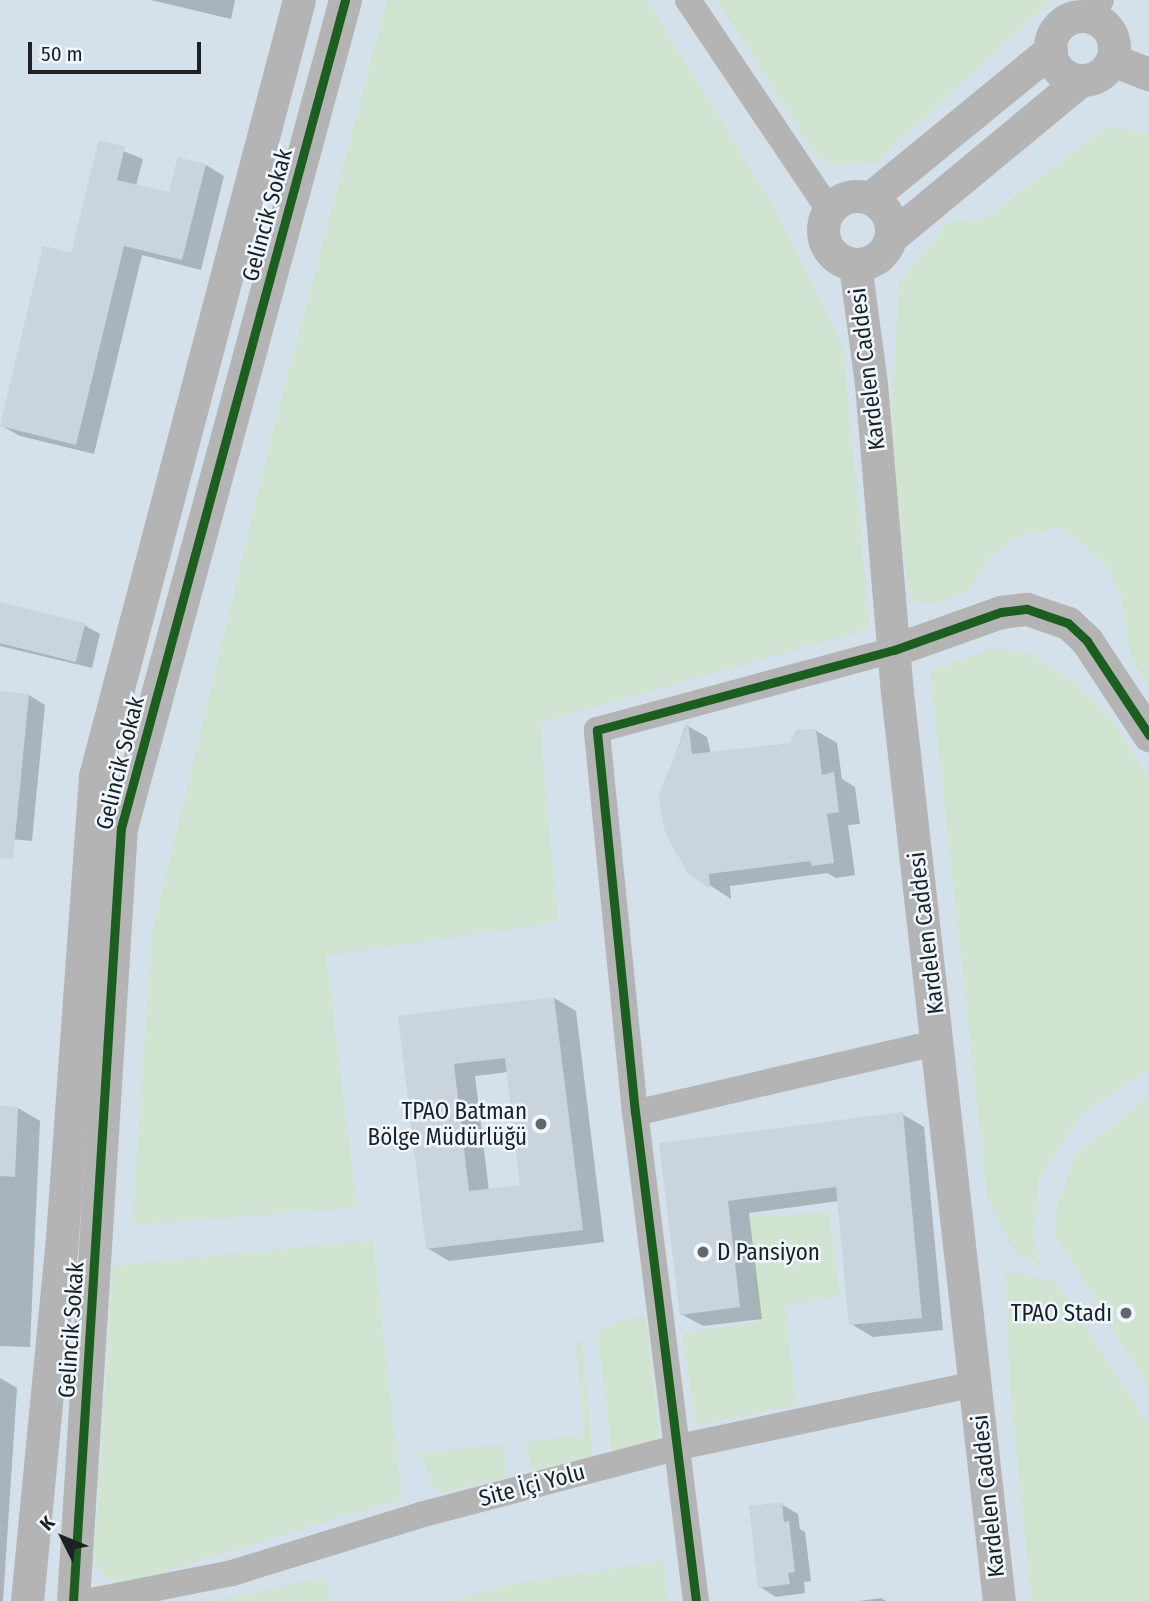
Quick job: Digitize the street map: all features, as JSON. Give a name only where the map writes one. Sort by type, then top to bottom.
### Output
[{"type":"street","name":"Gelincik Sokak","points":[[27,1601],[59,1277],[95,776],[299,0]]},
{"type":"street","name":"Gelincik Sokak","points":[[73,1601],[121,828],[345,0]]},
{"type":"street","points":[[688,0],[829,210]]},
{"type":"street","points":[[870,198],[1051,50],[1062,24],[1096,8],[1100,21],[1113,38],[1112,60],[1100,75],[1081,80],[891,237],[882,254],[855,265],[828,249],[823,230],[829,210],[848,197],[870,198],[888,214],[891,237]]},
{"type":"street","points":[[1051,50],[1063,74],[1081,80]]},
{"type":"street","points":[[1112,60],[1149,74]]},
{"type":"street","name":"Kardelen Caddesi","points":[[855,265],[871,384],[894,650],[999,1601]]},
{"type":"street","points":[[696,1601],[679,1447],[635,1113],[597,730],[894,650],[1001,612],[1027,609],[1068,623],[1087,641],[1149,736]]},
{"type":"street","points":[[95,776],[137,768]]},
{"type":"street","points":[[635,1113],[939,1042]]},
{"type":"street","name":"Site İçi Yolu","points":[[91,1601],[232,1573],[420,1515],[679,1447],[976,1384]]},
{"type":"shaded area","points":[[0,0],[1149,0],[1149,1601],[0,1601]]},
{"type":"green space","points":[[387,0],[647,0],[776,210],[843,348],[870,628],[540,722],[558,922],[326,955],[357,1207],[132,1225],[152,932],[275,422]]},
{"type":"green space","points":[[717,0],[1051,0],[878,161],[838,166],[815,155]]},
{"type":"green space","points":[[1107,127],[1146,133],[1149,138],[1149,688],[1130,654],[1121,596],[1109,568],[1081,542],[1056,527],[1011,540],[989,559],[970,590],[934,603],[909,600],[890,438],[899,283],[948,222],[982,220]]},
{"type":"green space","points":[[992,649],[1032,654],[1069,679],[1107,713],[1149,778],[1149,1069],[1082,1113],[1039,1178],[1033,1233],[1039,1266],[1014,1252],[987,1197],[930,672]]},
{"type":"green space","name":"TPAO Stadı","points":[[1149,1097],[1149,1388],[1056,1237],[1056,1207],[1075,1155]]},
{"type":"green space","points":[[829,1213],[840,1296],[786,1305],[796,1405],[696,1425],[682,1333],[758,1322],[750,1215]]},
{"type":"green space","points":[[373,1240],[402,1498],[123,1584],[103,1577],[94,1556],[113,1266]]},
{"type":"green space","points":[[1005,1271],[1057,1283],[1149,1424],[1149,1601],[1031,1601],[1010,1389]]},
{"type":"green space","points":[[646,1316],[660,1443],[612,1452],[597,1332],[617,1322]]},
{"type":"green space","points":[[582,1341],[593,1457],[533,1474],[525,1442],[584,1436],[575,1343]]},
{"type":"green space","points":[[503,1445],[507,1477],[445,1493],[432,1486],[421,1453]]},
{"type":"green space","points":[[664,1561],[667,1601],[454,1601],[502,1586]]},
{"type":"green space","points":[[325,1578],[331,1601],[213,1601]]},
{"type":"building","points":[[99,140],[125,147],[117,180],[169,192],[178,157],[206,164],[182,260],[124,246],[76,445],[0,426],[43,246],[71,253]]},
{"type":"building","points":[[0,602],[85,623],[76,662],[0,643]]},
{"type":"building","points":[[0,691],[29,694],[13,859],[0,858]]},
{"type":"building","points":[[688,722],[692,754],[790,743],[796,730],[816,729],[822,775],[834,772],[839,812],[827,814],[834,863],[812,866],[810,861],[709,874],[710,889],[688,873],[666,835],[658,797]]},
{"type":"building","name":"TPAO Batman Bölge Müdürlüğü","points":[[554,997],[583,1230],[426,1249],[398,1016]],"holes":[[[505,1058],[520,1185],[469,1191],[454,1064]]]},
{"type":"building","points":[[0,1106],[18,1107],[15,1177],[0,1176]]},
{"type":"building","points":[[903,1112],[922,1318],[849,1325],[836,1187],[728,1201],[740,1307],[680,1315],[659,1143]]},
{"type":"building","points":[[782,1502],[784,1522],[789,1521],[795,1572],[788,1573],[790,1584],[758,1588],[749,1506]]},
{"type":"cycle path","points":[[73,1601],[121,828],[345,0]]},
{"type":"cycle path","points":[[696,1601],[635,1113],[597,730],[894,650],[1001,612],[1027,609],[1068,623],[1087,641],[1149,735]]},
{"type":"place","name":"TPAO Batman Bölge Müdürlüğü","points":[[541,1124]]},
{"type":"place","name":"D Pansiyon","points":[[703,1252]]},
{"type":"place","name":"TPAO Stadı","points":[[1126,1313]]}]
